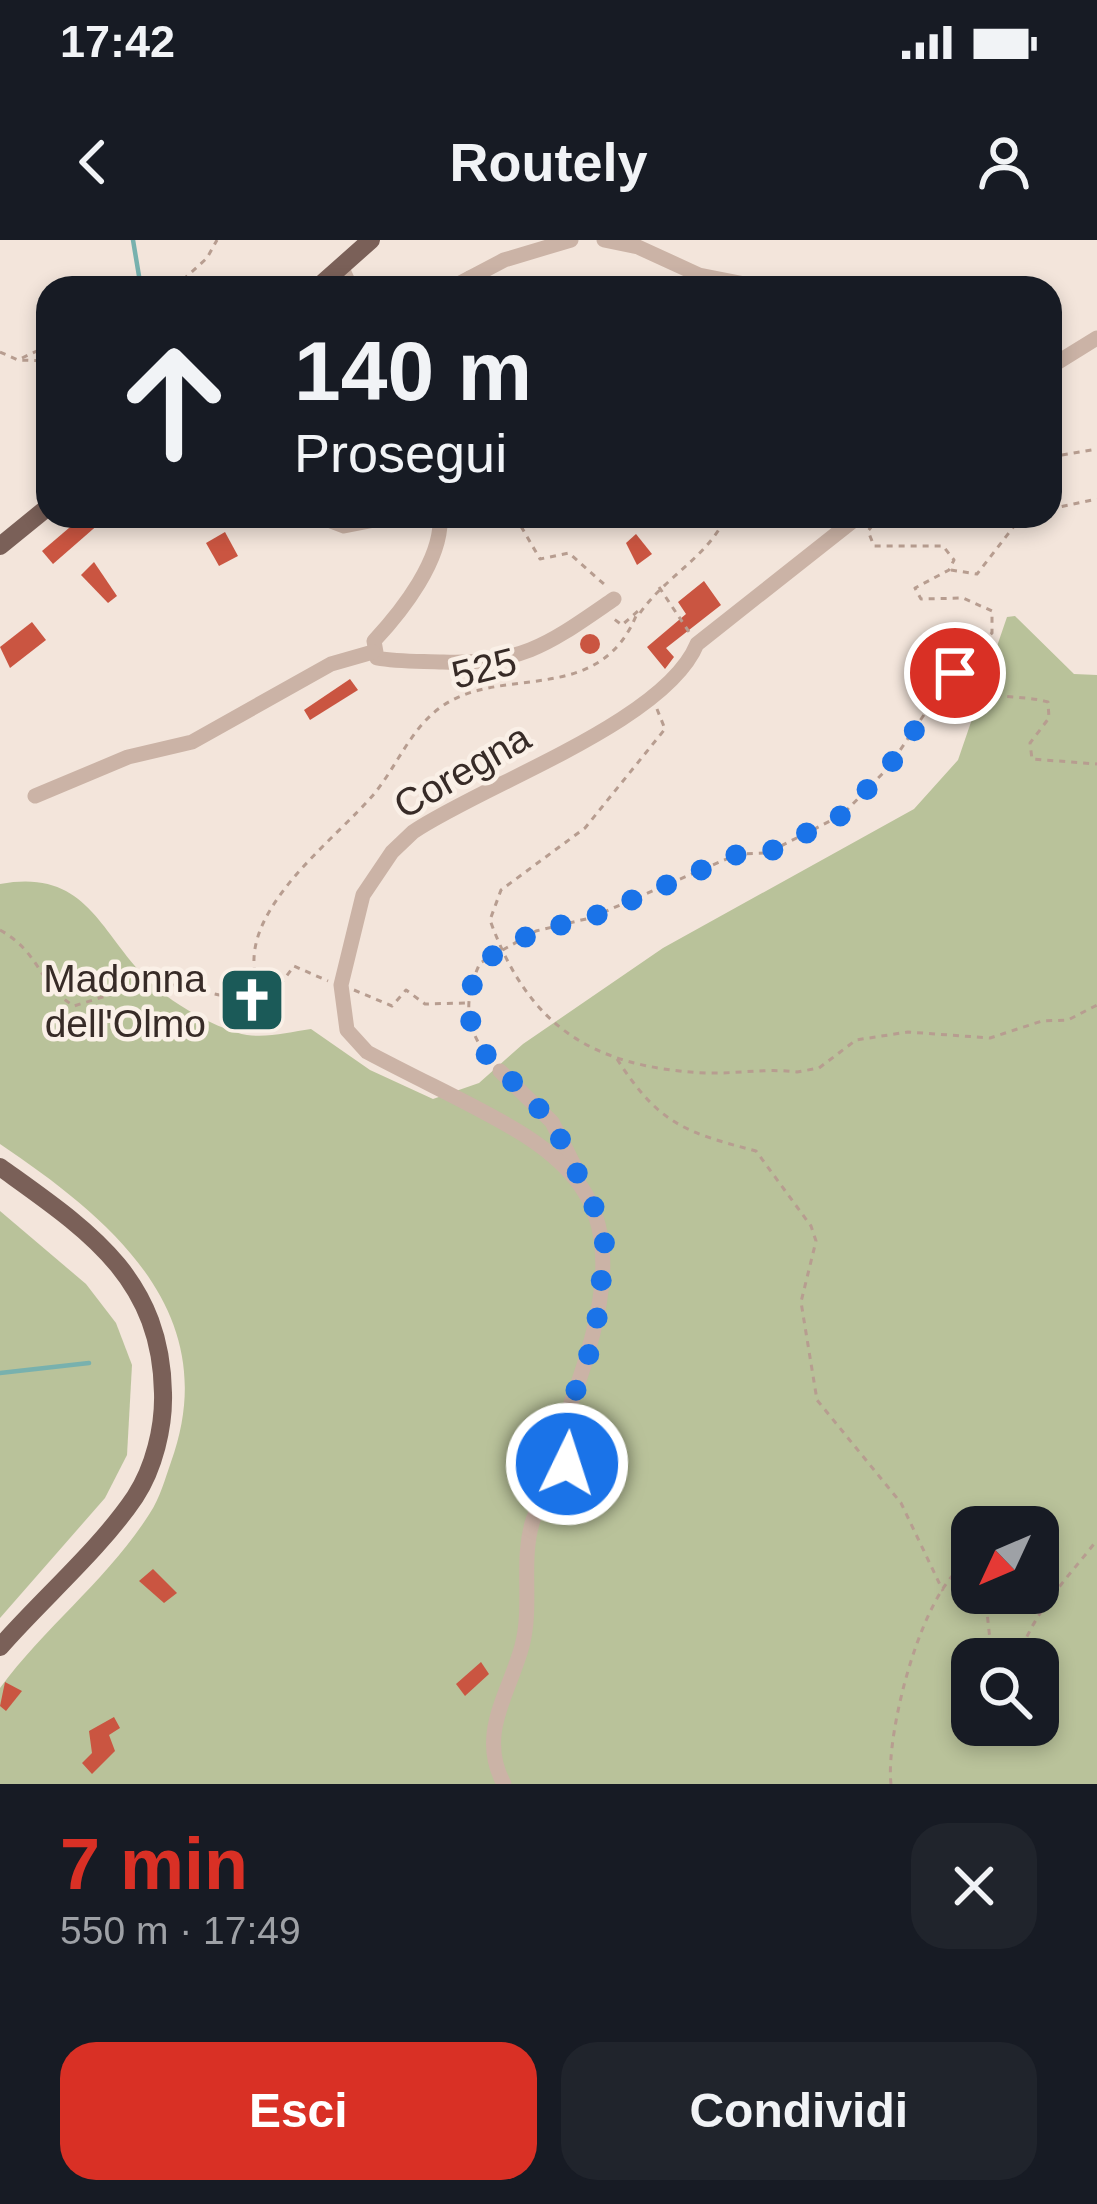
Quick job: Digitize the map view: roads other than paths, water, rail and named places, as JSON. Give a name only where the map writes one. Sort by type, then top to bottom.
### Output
[{"type":"main road","points":[[332,276],[370,240]]},
{"type":"main road","points":[[0,546],[36,518]]},
{"type":"main road","points":[[0,1167],[87,1229],[137,1291],[154,1324],[163,1407],[159,1435],[137,1494],[0,1647]]},
{"type":"street","points":[[485,276],[533,249],[571,240]]},
{"type":"street","points":[[604,240],[638,247],[704,276]]},
{"type":"street","points":[[342,268],[346,276]]},
{"type":"street","points":[[1062,360],[1097,338]]},
{"type":"street","points":[[373,652],[374,640],[400,613],[422,574],[436,528]]},
{"type":"street","name":"Coregna","points":[[504,1784],[494,1752],[493,1714],[524,1639],[526,1548],[542,1496],[567,1464],[566,1418],[595,1337],[606,1274],[600,1219],[584,1186],[545,1148],[367,1052],[347,1030],[341,985],[363,895],[392,852],[431,820],[530,770],[651,696],[681,669],[697,644],[844,528]]},
{"type":"street","points":[[34,796],[128,757],[192,742],[331,664],[373,652],[384,659],[514,659],[579,625],[614,599]]},
{"type":"street","points":[[500,1071],[552,1122],[584,1186]]},
{"type":"waterway","points":[[133,240],[139,276]]},
{"type":"waterway","points":[[0,1373],[89,1363]]},
{"type":"place","name":"Madonna dell'Olmo","points":[[252,1000]]}]
